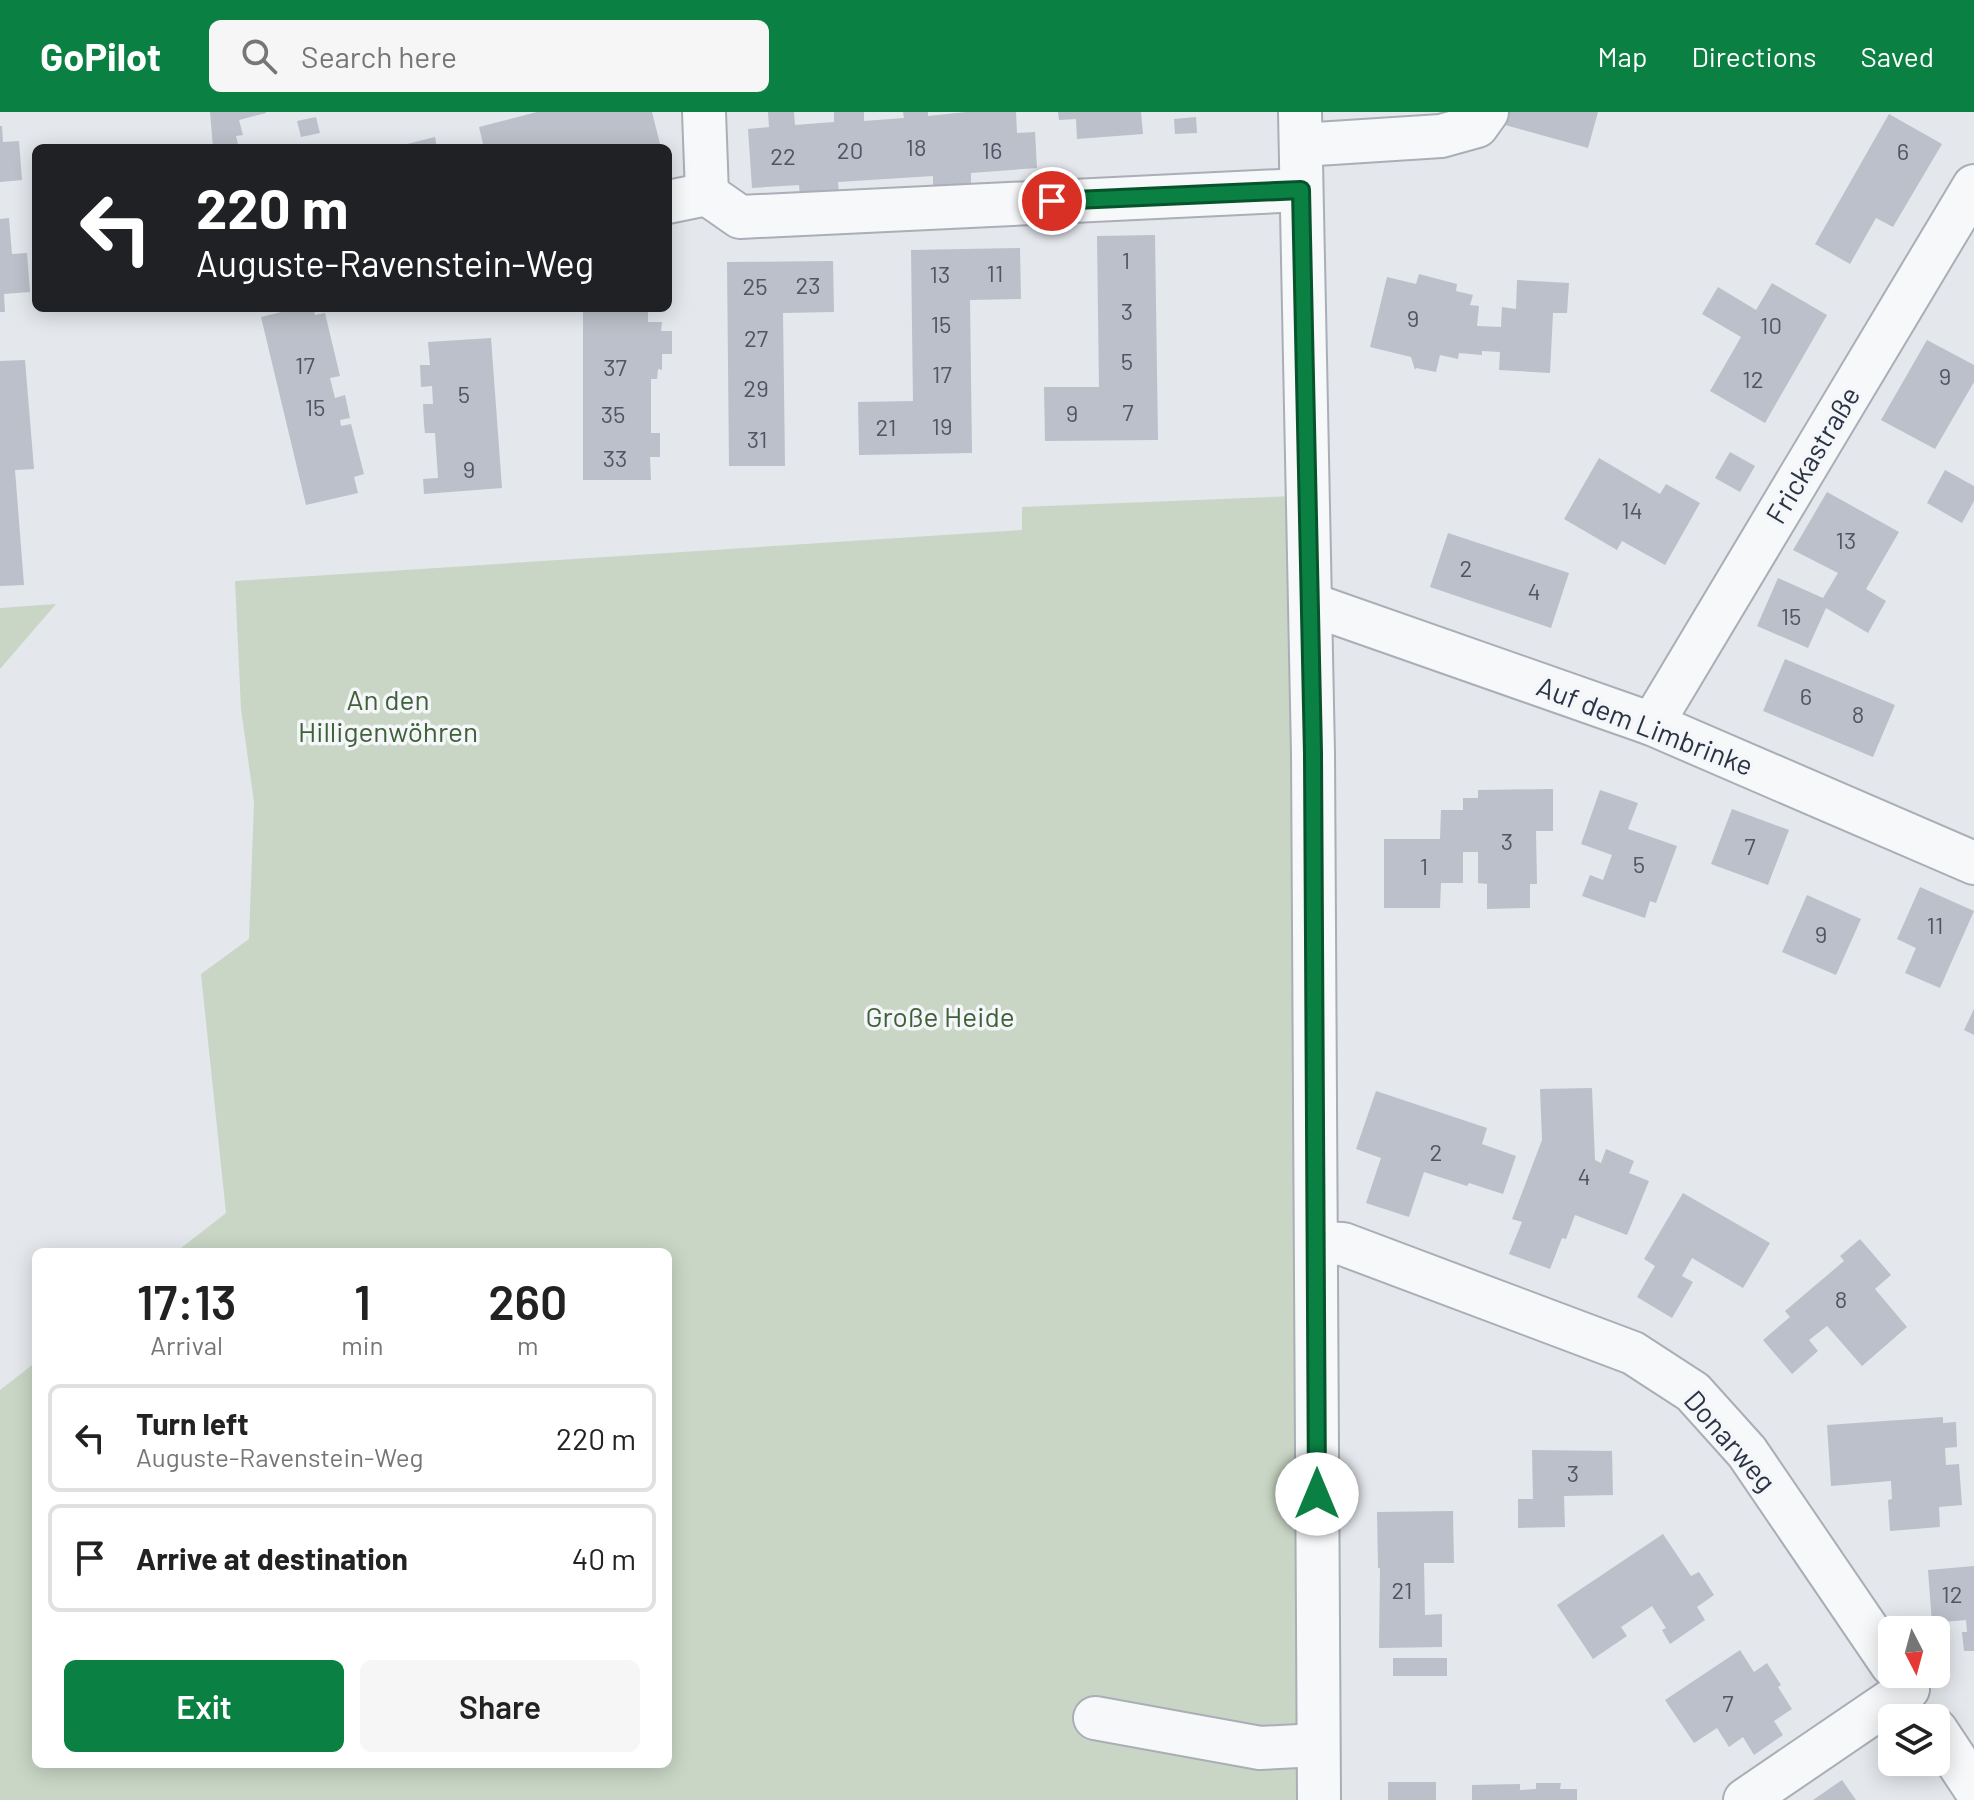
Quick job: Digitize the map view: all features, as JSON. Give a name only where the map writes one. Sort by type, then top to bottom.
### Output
[{"type":"street","points":[[704,112],[688,198],[740,217],[1301,190]]},
{"type":"street","points":[[1319,1800],[1310,604],[1301,129],[1441,136],[1477,126],[1487,112]]},
{"type":"street","name":"Frickastraße","points":[[1652,724],[1974,186]]},
{"type":"street","name":"Auf dem Limbrinke","points":[[1310,604],[1652,724],[1974,863]]},
{"type":"street","name":"Donarweg","points":[[1316,1243],[1343,1244],[1633,1353],[1693,1392],[1747,1452],[1878,1645]]},
{"type":"street","name":"Donarweg","points":[[1745,1800],[1903,1688]]},
{"type":"street","points":[[1095,1718],[1260,1748],[1318,1745]]},
{"type":"street","points":[[1950,1751],[1974,1787]]},
{"type":"green space","name":"Große Heide","points":[[1294,496],[1305,1800],[0,1800],[0,1390],[32,1365],[32,1768],[672,1768],[672,1248],[181,1248],[226,1213],[201,974],[249,939],[254,802],[241,709],[235,581],[1022,530],[1022,507]]},
{"type":"green space","points":[[56,604],[0,669],[0,608]]},
{"type":"building","points":[[210,112],[266,112],[239,120],[243,135],[236,136],[238,144],[213,144]]},
{"type":"building","points":[[537,112],[652,112],[660,144],[483,144],[479,127]]},
{"type":"building","points":[[768,112],[794,112],[795,125],[834,122],[834,112],[864,112],[864,121],[904,118],[903,112],[928,112],[928,116],[1016,112],[1017,133],[1035,132],[1037,168],[971,173],[971,185],[933,188],[933,176],[838,182],[839,195],[800,197],[799,185],[752,188],[748,129],[769,127]]},
{"type":"building","points":[[1058,112],[1141,112],[1143,134],[1077,139],[1076,119],[1059,120]]},
{"type":"building","points":[[1508,112],[1598,112],[1588,148],[1505,125]]},
{"type":"building","points":[[1889,114],[1942,144],[1893,227],[1876,218],[1850,264],[1815,244]]},
{"type":"building","points":[[316,117],[320,133],[301,137],[297,121]]},
{"type":"building","points":[[1196,117],[1197,133],[1175,134],[1174,119]]},
{"type":"building","points":[[0,126],[3,142],[19,141],[22,180],[0,182]]},
{"type":"building","points":[[435,137],[436,144],[407,144]]},
{"type":"building","points":[[9,218],[12,254],[27,253],[30,292],[4,294],[5,312],[0,312],[0,219]]},
{"type":"building","points":[[1155,235],[1158,440],[1045,441],[1044,387],[1099,387],[1097,236]]},
{"type":"building","points":[[1020,248],[1021,299],[970,300],[972,453],[859,455],[858,402],[913,401],[911,250]]},
{"type":"building","points":[[833,261],[834,312],[783,313],[785,466],[729,466],[727,262]]},
{"type":"building","points":[[1419,274],[1457,284],[1456,291],[1473,295],[1470,305],[1479,306],[1477,326],[1501,327],[1502,307],[1516,309],[1517,280],[1569,283],[1567,313],[1553,313],[1550,373],[1499,370],[1500,352],[1482,351],[1482,355],[1459,353],[1458,359],[1440,355],[1436,372],[1415,370],[1411,357],[1370,347],[1387,277],[1416,284]]},
{"type":"building","points":[[1772,283],[1827,315],[1765,423],[1710,391],[1741,337],[1702,314],[1718,287],[1756,310]]},
{"type":"building","points":[[282,312],[325,313],[340,376],[330,378],[335,398],[345,395],[350,418],[340,420],[341,426],[351,424],[364,474],[354,477],[358,493],[306,505],[261,317]]},
{"type":"building","points":[[583,312],[648,312],[648,322],[662,322],[661,331],[672,331],[672,354],[662,354],[662,370],[658,369],[657,379],[651,379],[651,433],[660,433],[660,457],[650,457],[651,480],[583,480]]},
{"type":"building","points":[[491,338],[502,488],[424,494],[423,479],[438,478],[435,433],[425,433],[424,424],[423,404],[433,404],[432,386],[421,387],[420,365],[430,365],[428,342]]},
{"type":"building","points":[[1927,340],[1974,365],[1974,382],[1935,449],[1881,420]]},
{"type":"building","points":[[25,360],[34,469],[15,470],[24,585],[0,586],[0,361]]},
{"type":"building","points":[[1730,452],[1755,466],[1740,492],[1715,478]]},
{"type":"building","points":[[1599,458],[1660,494],[1666,484],[1700,503],[1665,565],[1622,541],[1617,550],[1564,519]]},
{"type":"building","points":[[1945,470],[1974,486],[1974,501],[1962,523],[1927,503]]},
{"type":"building","points":[[1827,492],[1899,532],[1866,589],[1886,601],[1868,633],[1826,608],[1808,648],[1757,626],[1778,578],[1823,598],[1838,573],[1793,550]]},
{"type":"building","points":[[1448,533],[1569,573],[1551,628],[1430,587]]},
{"type":"building","points":[[1785,659],[1895,705],[1873,757],[1763,711]]},
{"type":"building","points":[[1553,789],[1553,831],[1536,831],[1537,884],[1530,884],[1530,908],[1487,909],[1487,884],[1478,883],[1478,852],[1463,852],[1463,883],[1441,883],[1440,908],[1384,908],[1384,839],[1440,839],[1441,810],[1463,810],[1463,798],[1478,798],[1478,790]]},
{"type":"building","points":[[1600,790],[1638,803],[1628,829],[1677,846],[1656,903],[1650,901],[1645,918],[1582,896],[1590,875],[1603,880],[1612,855],[1581,844]]},
{"type":"building","points":[[1732,809],[1789,830],[1768,885],[1711,864]]},
{"type":"building","points":[[1920,887],[1974,911],[1940,988],[1905,973],[1916,948],[1897,939]]},
{"type":"building","points":[[1807,895],[1861,919],[1836,975],[1782,952]]},
{"type":"building","points":[[1974,1009],[1974,1035],[1964,1030]]},
{"type":"building","points":[[1592,1088],[1595,1160],[1601,1163],[1606,1149],[1634,1161],[1629,1173],[1649,1181],[1627,1235],[1575,1215],[1550,1269],[1509,1254],[1522,1222],[1512,1219],[1542,1140],[1540,1089]]},
{"type":"building","points":[[1376,1091],[1487,1128],[1482,1144],[1516,1156],[1503,1194],[1424,1172],[1409,1217],[1366,1203],[1381,1158],[1356,1149]]},
{"type":"building","points":[[1683,1193],[1770,1243],[1743,1288],[1692,1258],[1682,1276],[1693,1282],[1672,1318],[1637,1297],[1655,1266],[1644,1259]]},
{"type":"building","points":[[1860,1239],[1891,1275],[1875,1289],[1907,1327],[1862,1366],[1827,1326],[1809,1340],[1818,1351],[1792,1374],[1763,1340],[1790,1317],[1785,1311],[1844,1261],[1840,1256]]},
{"type":"building","points":[[1943,1417],[1943,1423],[1956,1422],[1957,1447],[1945,1448],[1946,1465],[1959,1464],[1962,1505],[1939,1507],[1940,1527],[1890,1531],[1888,1500],[1892,1499],[1891,1481],[1831,1486],[1827,1425]]},
{"type":"building","points":[[1532,1450],[1612,1451],[1613,1495],[1564,1496],[1565,1527],[1518,1528],[1518,1499],[1533,1499]]},
{"type":"building","points":[[1453,1511],[1454,1563],[1424,1563],[1425,1615],[1442,1614],[1442,1647],[1379,1648],[1377,1512]]},
{"type":"building","points":[[1663,1534],[1691,1576],[1699,1572],[1714,1595],[1697,1607],[1705,1620],[1670,1644],[1662,1630],[1666,1628],[1652,1606],[1621,1627],[1627,1636],[1593,1659],[1557,1605]]},
{"type":"building","points":[[1974,1566],[1974,1651],[1964,1651],[1962,1632],[1967,1632],[1966,1620],[1950,1621],[1950,1616],[1931,1616],[1928,1570]]},
{"type":"building","points":[[1740,1650],[1754,1672],[1767,1663],[1792,1709],[1774,1721],[1783,1735],[1754,1755],[1743,1737],[1729,1747],[1717,1728],[1694,1743],[1665,1700]]},
{"type":"building","points":[[1393,1658],[1447,1658],[1447,1676],[1393,1676]]},
{"type":"building","points":[[1842,1780],[1856,1800],[1813,1800]]},
{"type":"building","points":[[1388,1782],[1436,1782],[1436,1800],[1388,1800]]},
{"type":"building","points":[[1536,1783],[1561,1783],[1560,1789],[1577,1789],[1577,1800],[1472,1800],[1472,1785],[1520,1784],[1520,1790],[1536,1789]]},
{"type":"route","points":[[1052,201],[1301,190],[1313,753],[1317,1494]]},
{"type":"park label","name":"An den Hilligenwöhren","points":[[388,716]]}]
